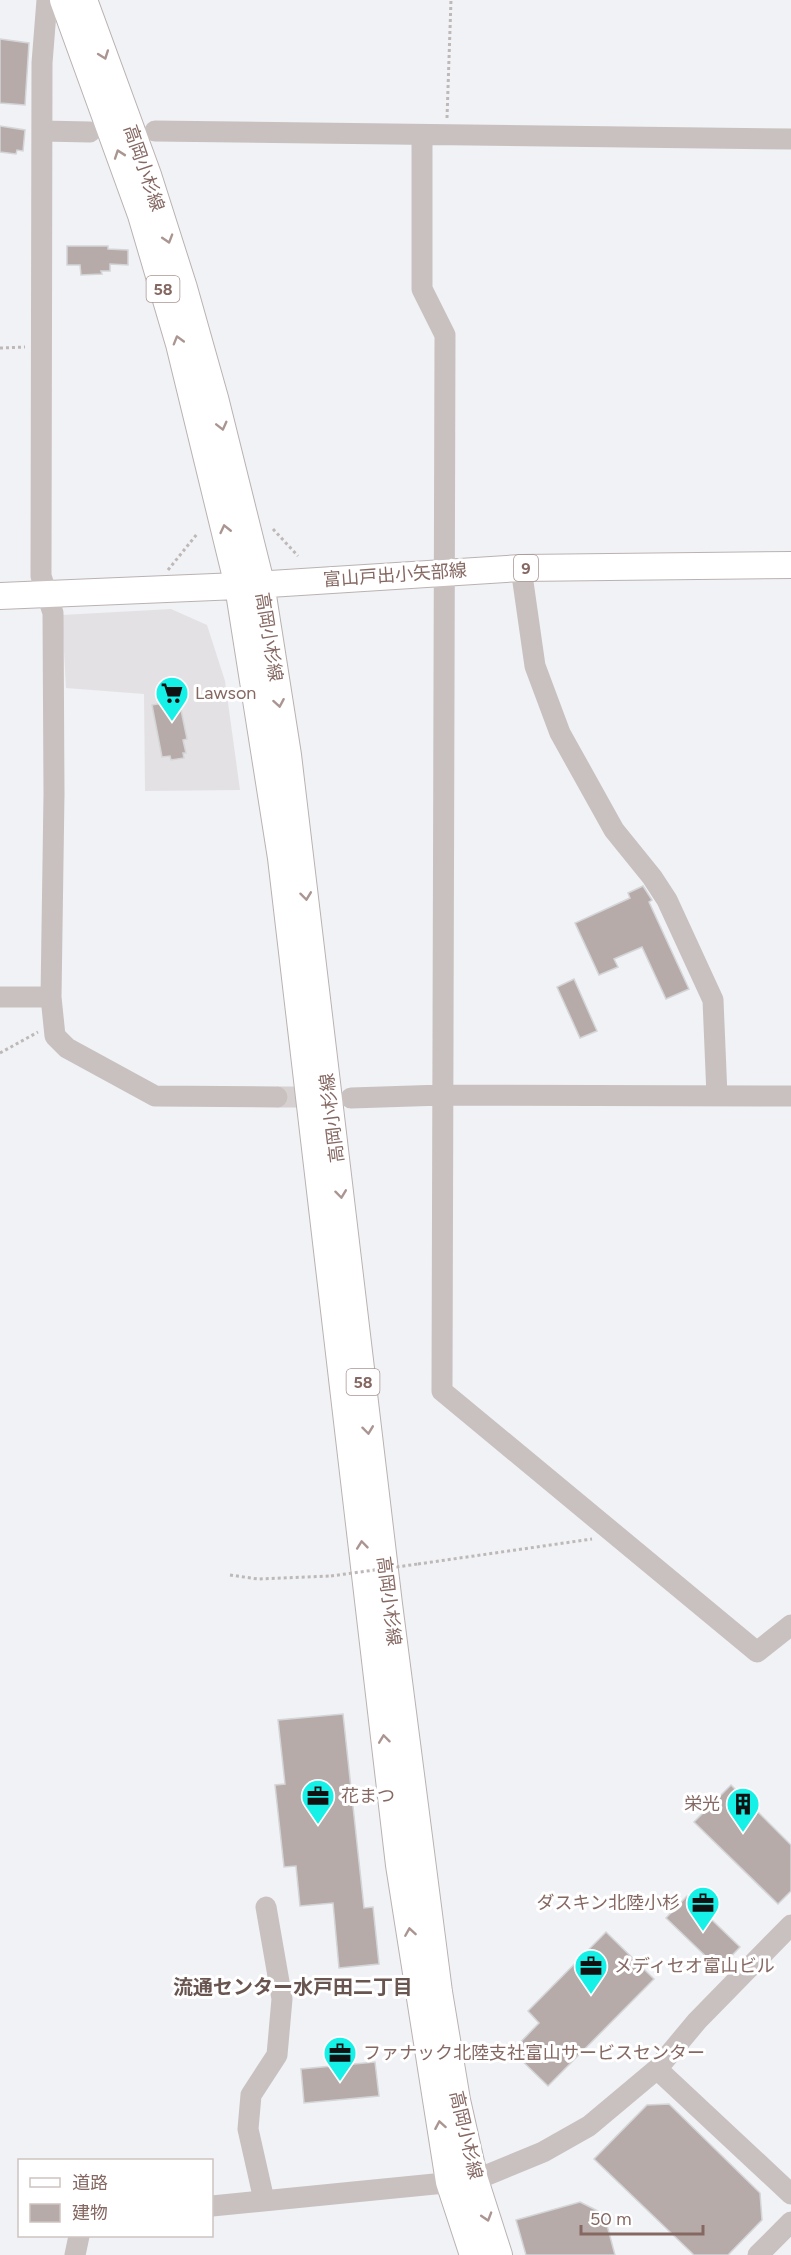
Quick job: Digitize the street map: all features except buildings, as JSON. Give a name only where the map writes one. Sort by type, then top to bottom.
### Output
[{"type":"main road","name":"高岡小杉線","points":[[63,0],[141,215],[249,584],[399,1865],[449,2182],[473,2255]]},
{"type":"main road","name":"高岡小杉線","points":[[84,0],[148,175],[184,288],[215,398],[249,584],[291,778],[389,1604],[439,1992],[457,2100],[475,2180],[499,2255]]},
{"type":"main road","name":"富山戸出小矢部線","points":[[0,596],[521,568],[791,565]]},
{"type":"street","points":[[47,0],[42,63],[41,576],[52,613],[54,794],[51,997],[55,1036],[66,1048],[155,1096],[277,1097]]},
{"type":"street","points":[[42,130],[90,132]]},
{"type":"street","points":[[155,131],[791,139]]},
{"type":"street","points":[[422,136],[422,289],[445,335],[442,1391],[757,1652],[791,1625]]},
{"type":"street","points":[[521,568],[535,666],[561,733],[614,830],[652,877],[667,900],[712,1000],[717,1096]]},
{"type":"street","points":[[0,997],[51,997]]},
{"type":"street","points":[[351,1098],[443,1095],[791,1096]]},
{"type":"street","points":[[264,2200],[248,2129],[250,2106],[251,2095],[277,2055],[282,1999],[266,1908]]},
{"type":"street","points":[[213,2206],[475,2180],[543,2152],[590,2126],[657,2069],[697,2021],[791,1924]]},
{"type":"street","points":[[657,2069],[791,2194]]},
{"type":"street","points":[[758,2255],[791,2222]]},
{"type":"street","points":[[75,2255],[80,2237]]},
{"type":"path","points":[[447,135],[451,0]]},
{"type":"path","points":[[0,348],[42,347]]},
{"type":"path","points":[[273,530],[298,556]]},
{"type":"path","points":[[167,571],[197,534]]},
{"type":"path","points":[[0,1053],[53,1024]]},
{"type":"path","points":[[230,1575],[258,1579],[331,1576],[615,1535]]},
{"type":"shaded area","points":[[171,609],[207,625],[225,681],[240,790],[145,791],[144,694],[66,688],[62,615]]},
{"type":"tunnel","points":[[277,1097],[323,1097]]},
{"type":"place","name":"Lawson","points":[[172,722]]},
{"type":"place","name":"花まつ","points":[[318,1825]]},
{"type":"place","name":"栄光","points":[[743,1833]]},
{"type":"place","name":"ダスキン北陸小杉","points":[[703,1932]]},
{"type":"place","name":"メディセオ富山ビル","points":[[591,1995]]},
{"type":"place","name":"ファナック北陸支社富山サービスセンター","points":[[340,2082]]},
{"type":"district","name":"流通センター水戸田二丁目","points":[[293,1987]]}]
